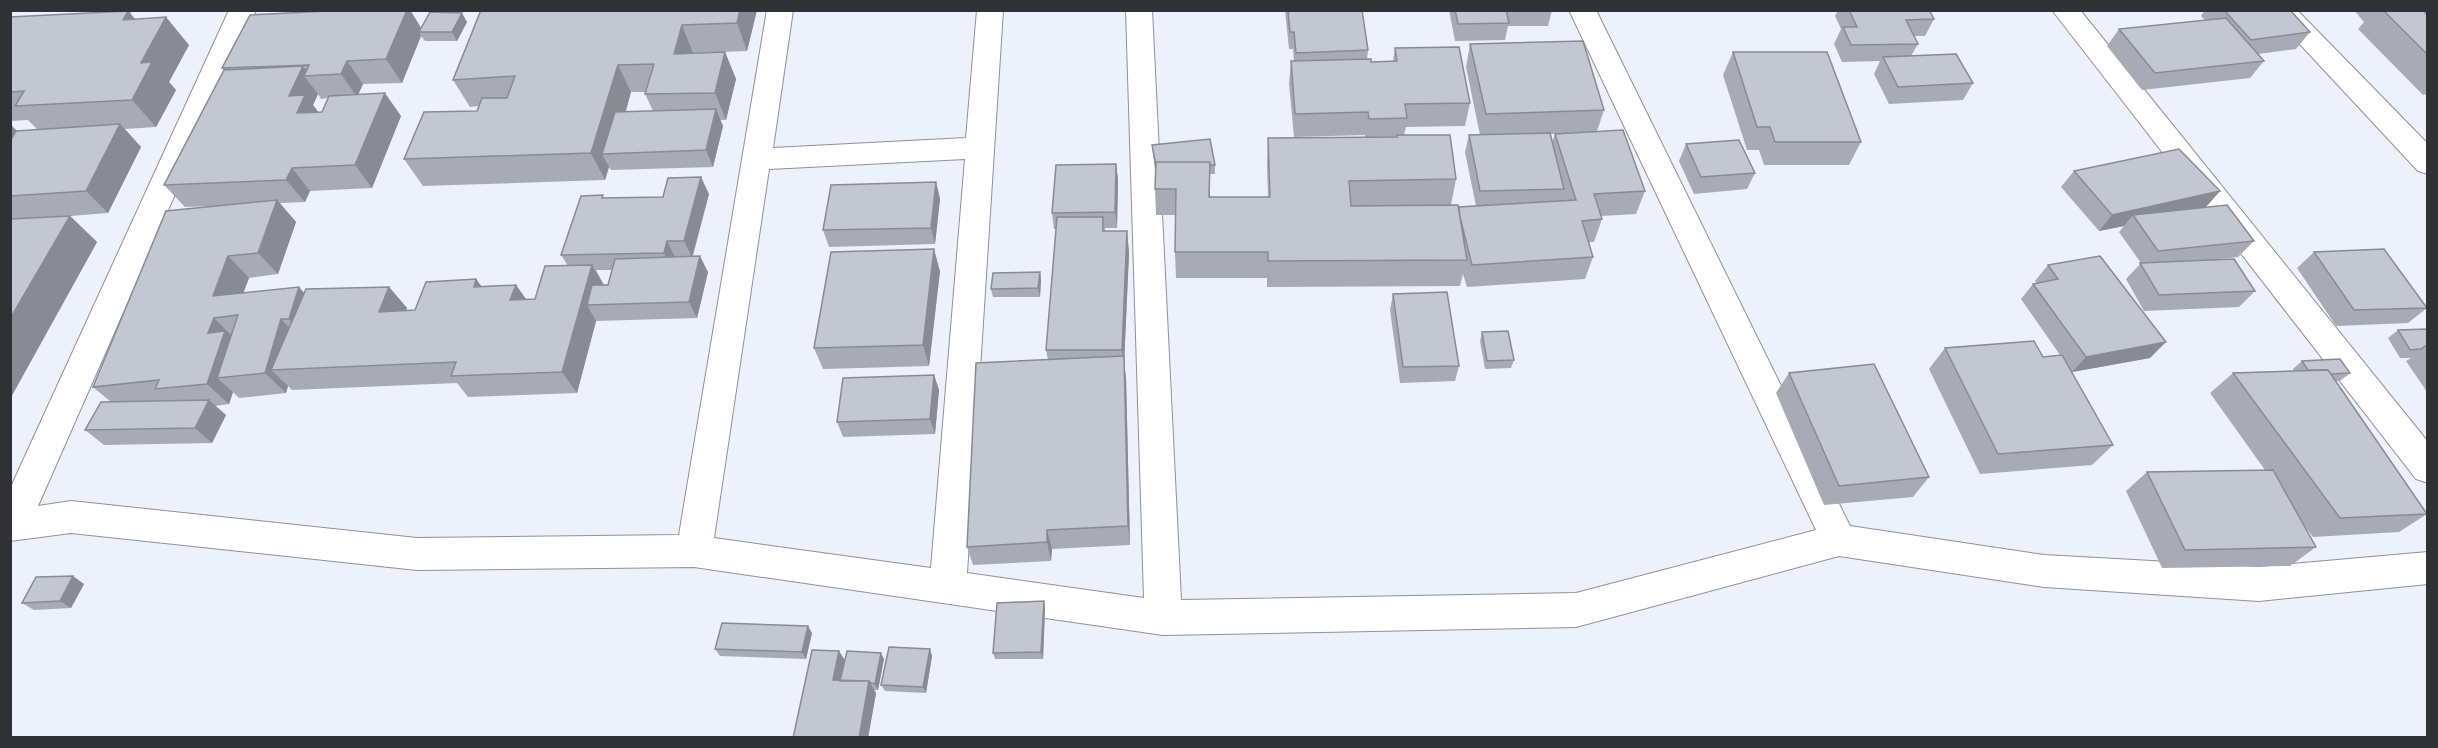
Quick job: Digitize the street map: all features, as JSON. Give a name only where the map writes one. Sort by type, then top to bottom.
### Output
[{"type":"street","points":[[11,525],[243,10]]},
{"type":"street","points":[[694,551],[780,10]]},
{"type":"street","points":[[948,589],[990,10]]},
{"type":"street","points":[[1138,10],[1163,618]]},
{"type":"street","points":[[1582,10],[1839,540]]},
{"type":"street","points":[[2065,10],[2427,468]]},
{"type":"street","points":[[2281,10],[2427,163]]},
{"type":"street","points":[[756,159],[980,148]]},
{"type":"street","points":[[11,525],[71,518],[417,554],[694,551],[1163,618],[1576,610],[1839,540],[2044,571],[2259,584],[2427,568]]},
{"type":"building","points":[[347,10],[407,10],[386,59],[347,61],[341,74],[304,76],[309,65],[222,68],[250,15]]},
{"type":"building","points":[[481,10],[740,10],[737,23],[682,25],[674,54],[725,52],[715,93],[645,94],[654,64],[618,65],[591,153],[404,159],[424,112],[477,111],[482,98],[507,98],[515,76],[453,80]]},
{"type":"building","points":[[1288,10],[1362,10],[1368,50],[1296,53],[1294,32],[1290,32]]},
{"type":"building","points":[[1455,10],[1506,10],[1509,23],[1458,24]]},
{"type":"building","points":[[1849,10],[1929,10],[1934,19],[1906,20],[1918,44],[1851,45],[1843,27],[1857,27]]},
{"type":"building","points":[[2224,10],[2290,10],[2310,32],[2251,40]]},
{"type":"building","points":[[2383,10],[2423,10],[2427,15],[2427,54]]},
{"type":"building","points":[[128,11],[123,20],[166,17],[141,63],[152,62],[132,100],[15,106],[24,91],[10,92],[10,17]]},
{"type":"building","points":[[430,12],[462,13],[452,32],[419,32]]},
{"type":"building","points":[[2226,18],[2264,61],[2155,73],[2119,29]]},
{"type":"building","points":[[1583,41],[1604,110],[1486,114],[1470,44]]},
{"type":"building","points":[[1459,47],[1470,103],[1405,104],[1407,118],[1369,119],[1368,112],[1295,114],[1291,61],[1371,59],[1371,62],[1397,61],[1395,48]]},
{"type":"building","points":[[1733,52],[1827,52],[1861,142],[1775,142],[1770,127],[1757,127]]},
{"type":"building","points":[[1956,54],[1973,83],[1898,87],[1883,57]]},
{"type":"building","points":[[303,66],[289,96],[305,95],[297,113],[322,112],[329,96],[385,93],[355,165],[292,168],[286,180],[164,185],[224,70]]},
{"type":"building","points":[[716,109],[706,150],[602,154],[615,112]]},
{"type":"building","points":[[120,124],[86,191],[10,196],[10,141],[16,131]]},
{"type":"building","points":[[1623,130],[1645,191],[1594,194],[1602,219],[1582,221],[1593,257],[1472,265],[1459,207],[1576,200],[1555,134]]},
{"type":"building","points":[[1550,133],[1564,189],[1480,191],[1469,135]]},
{"type":"building","points":[[1397,135],[1450,135],[1456,179],[1349,181],[1351,206],[1458,205],[1467,260],[1268,261],[1268,252],[1175,252],[1176,189],[1155,189],[1156,162],[1210,162],[1209,197],[1270,197],[1268,138],[1397,137]]},
{"type":"building","points":[[1210,139],[1215,165],[1210,165],[1210,162],[1156,162],[1156,166],[1152,145]]},
{"type":"building","points":[[1739,140],[1755,173],[1701,177],[1686,144]]},
{"type":"building","points":[[2179,149],[2220,191],[2112,215],[2074,171]]},
{"type":"building","points":[[1116,164],[1115,212],[1052,213],[1056,165]]},
{"type":"building","points":[[701,177],[684,241],[667,241],[664,253],[561,255],[581,196],[663,197],[668,178]]},
{"type":"building","points":[[936,182],[931,228],[823,230],[831,185]]},
{"type":"building","points":[[277,200],[258,253],[228,256],[213,296],[299,287],[289,319],[281,319],[265,373],[217,378],[238,315],[214,318],[208,333],[225,331],[207,384],[155,389],[159,380],[93,387],[166,211]]},
{"type":"building","points":[[2227,205],[2254,241],[2158,251],[2133,215]]},
{"type":"building","points":[[70,216],[10,319],[10,219]]},
{"type":"building","points":[[1057,217],[1103,217],[1103,231],[1127,231],[1122,350],[1046,350]]},
{"type":"building","points":[[934,249],[923,345],[814,348],[831,252]]},
{"type":"building","points":[[2384,249],[2427,308],[2354,310],[2314,252]]},
{"type":"building","points":[[700,256],[689,302],[587,305],[592,285],[608,285],[615,259]]},
{"type":"building","points":[[2100,256],[2166,342],[2086,357],[2033,284],[2058,279],[2048,265]]},
{"type":"building","points":[[2234,259],[2255,291],[2159,295],[2140,263]]},
{"type":"building","points":[[592,265],[562,372],[451,376],[456,362],[271,370],[306,289],[389,287],[379,312],[415,310],[426,282],[476,279],[474,287],[516,285],[510,300],[535,299],[545,266]]},
{"type":"building","points":[[1040,272],[1038,288],[991,289],[993,273]]},
{"type":"building","points":[[1447,292],[1459,366],[1403,367],[1393,294]]},
{"type":"building","points":[[2427,329],[2427,346],[2410,350],[2398,330]]},
{"type":"building","points":[[1508,331],[1514,360],[1487,361],[1482,332]]},
{"type":"building","points":[[2034,341],[2043,357],[2062,355],[2113,445],[1998,454],[1945,348]]},
{"type":"building","points":[[1124,356],[1128,526],[1047,530],[1047,542],[967,547],[976,363]]},
{"type":"building","points":[[2340,359],[2350,373],[2331,374],[2328,370],[2308,370],[2302,361]]},
{"type":"building","points":[[1874,364],[1929,477],[1839,486],[1789,373]]},
{"type":"building","points":[[2328,370],[2427,514],[2340,518],[2233,373]]},
{"type":"building","points":[[934,375],[930,419],[837,422],[843,378]]},
{"type":"building","points":[[209,400],[195,428],[85,430],[101,402]]},
{"type":"building","points":[[2273,470],[2316,547],[2185,550],[2147,472]]},
{"type":"building","points":[[73,576],[60,601],[22,603],[36,577]]},
{"type":"building","points":[[1044,601],[1041,652],[993,653],[997,603]]},
{"type":"building","points":[[722,623],[808,626],[802,652],[715,649]]},
{"type":"building","points":[[889,647],[930,649],[923,687],[881,685]]},
{"type":"building","points":[[812,650],[839,651],[833,680],[869,681],[859,738],[793,738]]},
{"type":"building","points":[[847,651],[881,653],[875,684],[869,681],[840,681]]}]
